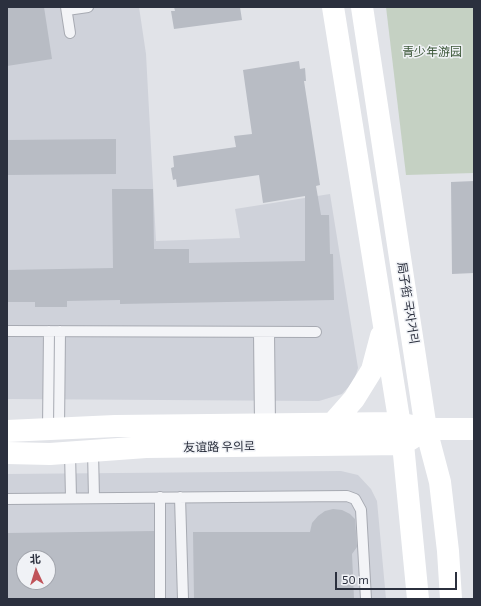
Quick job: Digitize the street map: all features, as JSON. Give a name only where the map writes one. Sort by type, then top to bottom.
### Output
[{"type":"main road","points":[[333,7],[384,321],[400,434],[418,599]]},
{"type":"main road","name":"局子街 국자거리","points":[[362,7],[426,429],[440,482],[451,599]]},
{"type":"main road","points":[[332,424],[354,399],[372,370],[377,356],[384,321]]},
{"type":"main road","name":"友谊路 우의로","points":[[7,431],[115,426],[332,424],[400,434]]},
{"type":"main road","name":"友谊路 우의로","points":[[7,453],[93,451],[400,434],[426,429],[474,428]]},
{"type":"lane","points":[[70,33],[67,9],[88,7]]},
{"type":"lane","points":[[7,331],[316,332]]},
{"type":"lane","points":[[48,331],[53,429]]},
{"type":"lane","points":[[53,429],[60,331]]},
{"type":"lane","points":[[264,332],[265,425]]},
{"type":"lane","points":[[93,451],[94,498]]},
{"type":"lane","points":[[70,452],[71,498]]},
{"type":"lane","points":[[7,499],[347,496],[355,499],[362,510],[366,599]]},
{"type":"lane","points":[[160,497],[160,599]]},
{"type":"lane","points":[[180,497],[183,599]]},
{"type":"shaded area","points":[[7,7],[139,7],[146,54],[156,241],[240,238],[235,209],[330,194],[358,368],[354,381],[342,394],[319,401],[7,399]]},
{"type":"shaded area","points":[[341,471],[358,475],[371,489],[377,501],[386,599],[7,599],[7,474]]},
{"type":"green space","name":"青少年游园","points":[[386,7],[474,7],[474,173],[406,175]]},
{"type":"building","points":[[7,7],[44,7],[52,59],[7,66]]},
{"type":"building","points":[[174,7],[240,7],[242,20],[174,29],[171,11],[175,11]]},
{"type":"building","points":[[299,61],[300,69],[305,68],[306,81],[304,81],[320,185],[316,186],[321,215],[329,215],[330,254],[333,254],[334,300],[120,304],[120,300],[67,301],[67,307],[35,307],[35,302],[7,302],[7,270],[113,268],[112,189],[153,189],[154,249],[189,249],[189,263],[305,261],[305,196],[263,203],[259,175],[177,187],[176,179],[173,180],[171,168],[174,167],[173,156],[236,147],[234,136],[252,134],[243,70]]},
{"type":"building","points":[[116,139],[116,174],[7,175],[7,140]]},
{"type":"building","points":[[474,181],[474,273],[452,274],[451,182]]},
{"type":"building","points":[[333,509],[342,510],[350,514],[355,519],[357,547],[352,554],[354,599],[194,599],[193,532],[310,532],[312,523],[318,516],[325,511]]},
{"type":"building","points":[[154,531],[154,599],[7,599],[7,533]]}]
